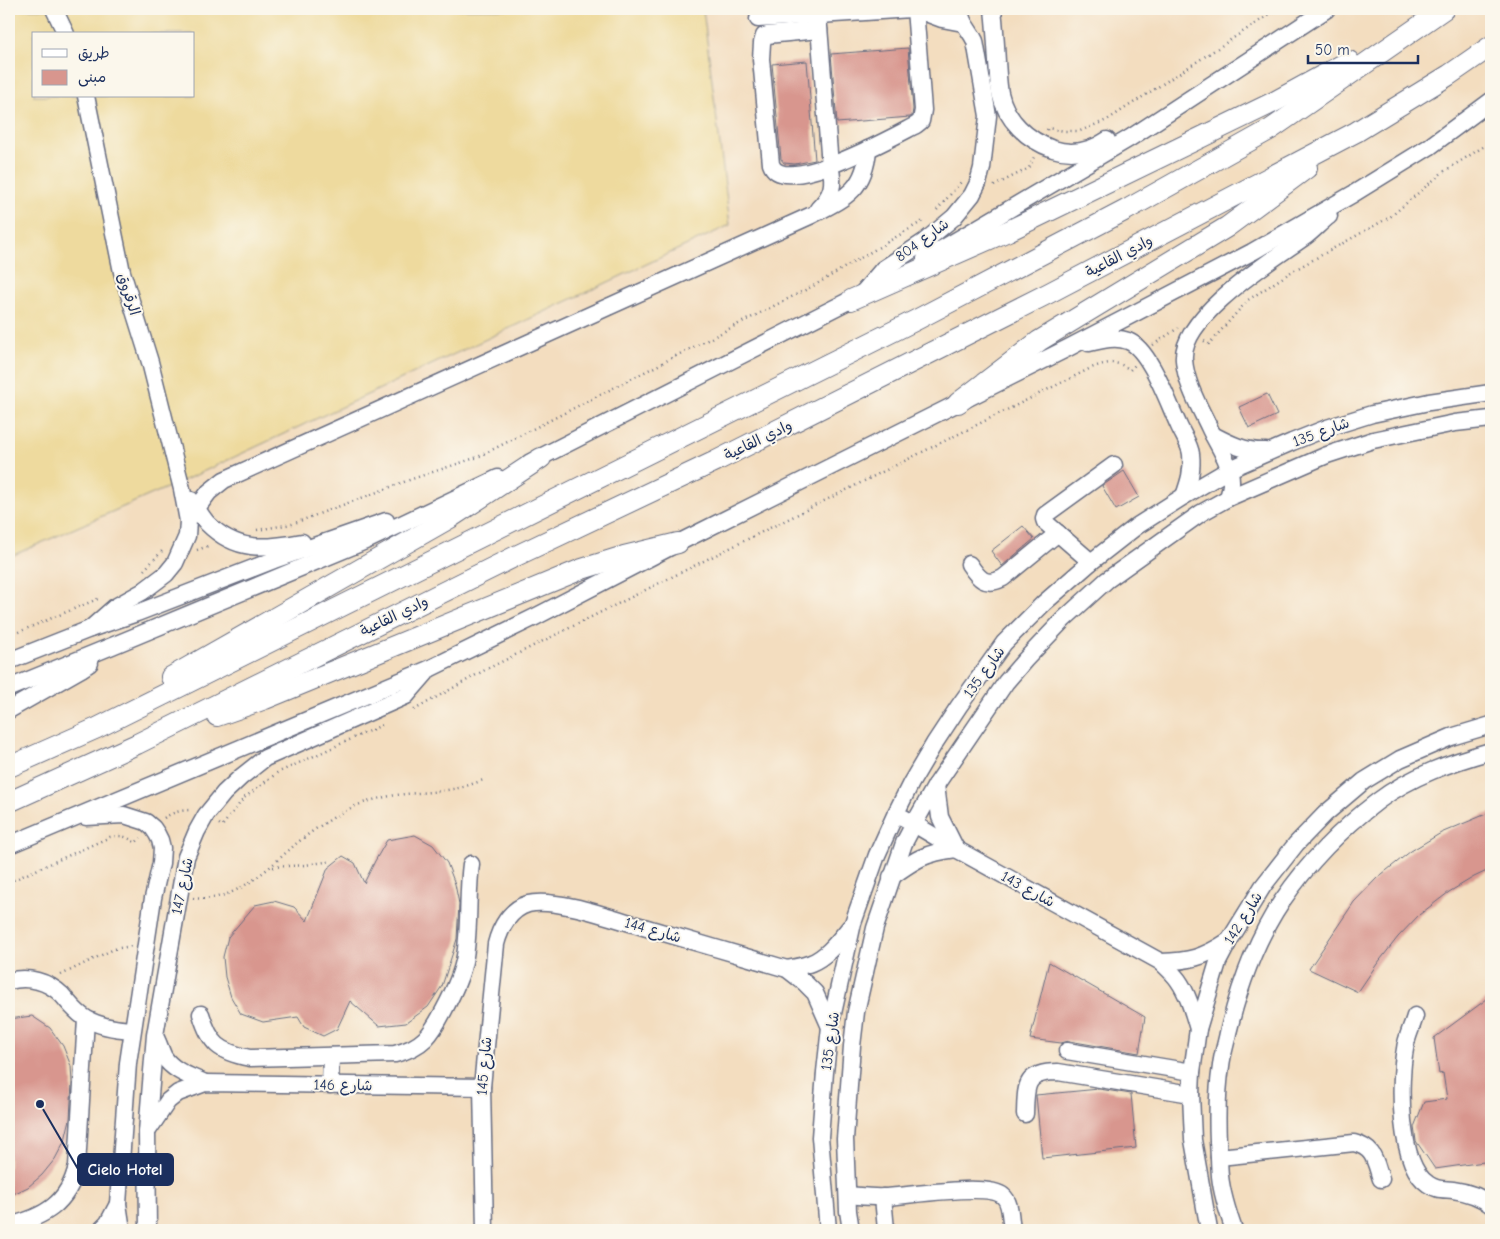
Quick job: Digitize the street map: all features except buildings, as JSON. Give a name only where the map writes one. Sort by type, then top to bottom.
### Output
[{"type":"main road","points":[[856,297],[1008,230],[1274,102],[1440,11]]},
{"type":"main road","points":[[9,767],[132,711],[908,324],[1101,224],[1271,129],[1440,11]]},
{"type":"main road","name":"وادي القاعية","points":[[12,801],[137,744],[518,555],[716,461],[1050,293],[1356,132],[1491,46]]},
{"type":"main road","points":[[958,403],[1039,341],[1227,227],[1356,132]]},
{"type":"main road","points":[[35,755],[450,518],[541,458]]},
{"type":"main road","points":[[137,744],[265,700],[582,569],[624,556],[678,543]]},
{"type":"street","points":[[54,9],[65,32]]},
{"type":"street","points":[[914,9],[923,101],[921,121],[868,149],[830,166],[807,172],[786,174],[772,168],[761,59],[764,36],[819,22],[914,9],[942,19],[961,16]]},
{"type":"street","points":[[919,9],[940,9]]},
{"type":"street","points":[[993,9],[1000,92],[1006,110],[1014,124],[1028,136],[1056,150],[1083,151],[1091,149],[1143,118],[1168,114]]},
{"type":"street","points":[[9,688],[370,539],[541,458],[856,297],[927,258],[1070,174],[1168,114],[1327,9]]},
{"type":"street","name":"شارع 804","points":[[856,297],[883,269],[924,242],[954,217],[968,200],[978,183],[982,168],[988,116],[975,41],[961,16]]},
{"type":"street","points":[[758,19],[819,22]]},
{"type":"street","points":[[812,215],[824,203],[832,188],[833,176],[830,166],[819,22]]},
{"type":"street","name":"الرقروق","points":[[86,98],[122,272],[150,362],[182,489],[188,522],[188,536],[179,556],[166,574],[142,592],[115,607],[90,629]]},
{"type":"street","points":[[9,845],[429,669],[535,617],[678,543],[1068,348],[1227,265],[1353,194],[1429,147],[1491,101]]},
{"type":"street","points":[[197,508],[208,492],[224,480],[812,215],[837,202],[858,184],[866,166],[868,149]]},
{"type":"street","points":[[1228,498],[1232,484],[1230,469],[1190,387],[1184,359],[1185,345],[1199,322],[1218,302],[1259,269],[1308,234],[1353,194]]},
{"type":"street","points":[[1068,348],[1098,341],[1122,339],[1129,341],[1144,355],[1157,377],[1191,453],[1191,477],[1184,496]]},
{"type":"street","name":"شارع 135","points":[[828,1230],[820,1137],[830,1027],[853,924],[877,855],[896,813],[934,744],[1004,643],[1044,603],[1136,526],[1230,469],[1271,450],[1327,428],[1372,414],[1429,402],[1491,393]]},
{"type":"street","name":"شارع 135","points":[[851,1230],[848,1211],[845,1139],[852,1046],[856,1012],[875,928],[891,877],[904,843],[914,824],[936,785],[1006,682],[1064,620],[1107,580],[1201,513],[1228,498],[1327,455],[1373,440],[1455,423],[1491,419]]},
{"type":"street","points":[[1213,435],[1240,448],[1256,451],[1271,450]]},
{"type":"street","points":[[1091,562],[1045,522],[1044,519],[1045,516],[1114,465]]},
{"type":"street","name":"الرقروق","points":[[182,489],[206,522],[228,540],[249,546],[279,546],[344,535]]},
{"type":"street","points":[[9,661],[274,560],[456,498]]},
{"type":"street","points":[[969,564],[982,580],[996,582],[1058,533]]},
{"type":"street","points":[[9,710],[81,669],[112,646]]},
{"type":"street","name":"شارع 147","points":[[148,1230],[147,1132],[155,1035],[186,857],[197,831],[206,815],[224,793],[265,758],[406,696],[429,669]]},
{"type":"street","name":"شارع 142","points":[[1209,1230],[1193,1140],[1192,1072],[1198,1028],[1218,962],[1229,941],[1263,886],[1296,844],[1324,814],[1364,781],[1400,759],[1451,737],[1491,725]]},
{"type":"street","name":"شارع 142","points":[[1234,1230],[1220,1175],[1218,1093],[1221,1066],[1233,1014],[1246,970],[1262,936],[1281,902],[1313,860],[1341,831],[1379,800],[1418,778],[1459,760],[1491,751]]},
{"type":"street","points":[[891,877],[912,862],[926,855],[956,849],[940,817],[936,785]]},
{"type":"street","name":"شارع 143","points":[[896,813],[956,849],[1161,962],[1181,986],[1198,1028]]},
{"type":"street","points":[[74,818],[124,815],[146,822],[153,828]]},
{"type":"street","name":"شارع 147","points":[[122,1230],[118,1204],[124,1100],[132,1030],[162,855],[160,840],[153,828]]},
{"type":"street","points":[[201,1014],[206,1030],[213,1042],[222,1050],[235,1056],[250,1058],[395,1054],[418,1046],[434,1030],[456,987],[465,958],[471,864]]},
{"type":"street","name":"شارع 144","points":[[518,909],[526,904],[547,903],[589,911],[787,969],[816,994],[830,1027]]},
{"type":"street","name":"شارع 145","points":[[485,1230],[482,1087],[496,944],[499,932],[511,915],[518,909]]},
{"type":"street","name":"شارع 144","points":[[787,969],[812,963],[824,956],[853,924]]},
{"type":"street","points":[[1161,962],[1195,958],[1212,952],[1229,941]]},
{"type":"street","points":[[9,981],[32,979],[49,985],[86,1019],[105,1026],[132,1030]]},
{"type":"street","points":[[1415,1016],[1405,1047],[1402,1070],[1402,1107],[1405,1140],[1414,1167],[1425,1183],[1437,1190],[1470,1193],[1482,1198],[1491,1205]]},
{"type":"street","points":[[9,1226],[31,1220],[53,1206],[62,1199],[74,1180],[77,1166],[86,1019]]},
{"type":"street","name":"شارع 146","points":[[155,1035],[164,1056],[170,1064],[178,1071],[205,1083]]},
{"type":"street","points":[[1067,1051],[1192,1072]]},
{"type":"street","points":[[330,1085],[331,1056]]},
{"type":"street","points":[[1025,1114],[1026,1088],[1029,1080],[1046,1072],[1058,1072],[1191,1094]]},
{"type":"street","name":"شارع 146","points":[[147,1132],[168,1100],[178,1093],[205,1083],[482,1087]]},
{"type":"street","points":[[1219,1157],[1354,1143],[1364,1145],[1370,1150],[1381,1179]]},
{"type":"street","points":[[848,1196],[883,1198],[971,1190],[996,1192],[1004,1196],[1008,1203],[1012,1228]]},
{"type":"street","points":[[883,1198],[886,1230]]},
{"type":"street","points":[[101,1230],[108,1223],[118,1204]]},
{"type":"path","points":[[937,210],[966,176],[978,183],[992,187],[1030,168],[1048,128],[1080,131],[1107,120],[1278,9]]},
{"type":"path","points":[[407,713],[485,670],[1099,365],[1117,363],[1130,370],[1155,343],[1179,327],[1210,344],[1248,300],[1291,272],[1390,217],[1443,172],[1491,142]]},
{"type":"path","points":[[254,530],[292,524],[412,479],[478,457],[815,285],[931,217]]},
{"type":"path","points":[[140,574],[163,549],[179,556],[228,540]]},
{"type":"path","points":[[9,636],[106,596]]},
{"type":"path","points":[[9,882],[110,838],[126,836],[135,843],[173,812],[183,810],[199,811],[222,826],[244,798],[277,773],[390,721]]},
{"type":"path","points":[[179,896],[201,900],[219,898],[231,893],[272,867],[298,843],[322,825],[344,811],[366,802],[396,795],[452,790],[486,779]]},
{"type":"path","points":[[272,867],[332,861]]},
{"type":"path","points":[[49,985],[63,973],[114,950],[128,946],[146,946]]},
{"type":"sand","points":[[9,9],[703,9],[730,225],[196,475],[9,557]]},
{"type":"place","name":"Cielo Hotel","points":[[40,1104]]}]
